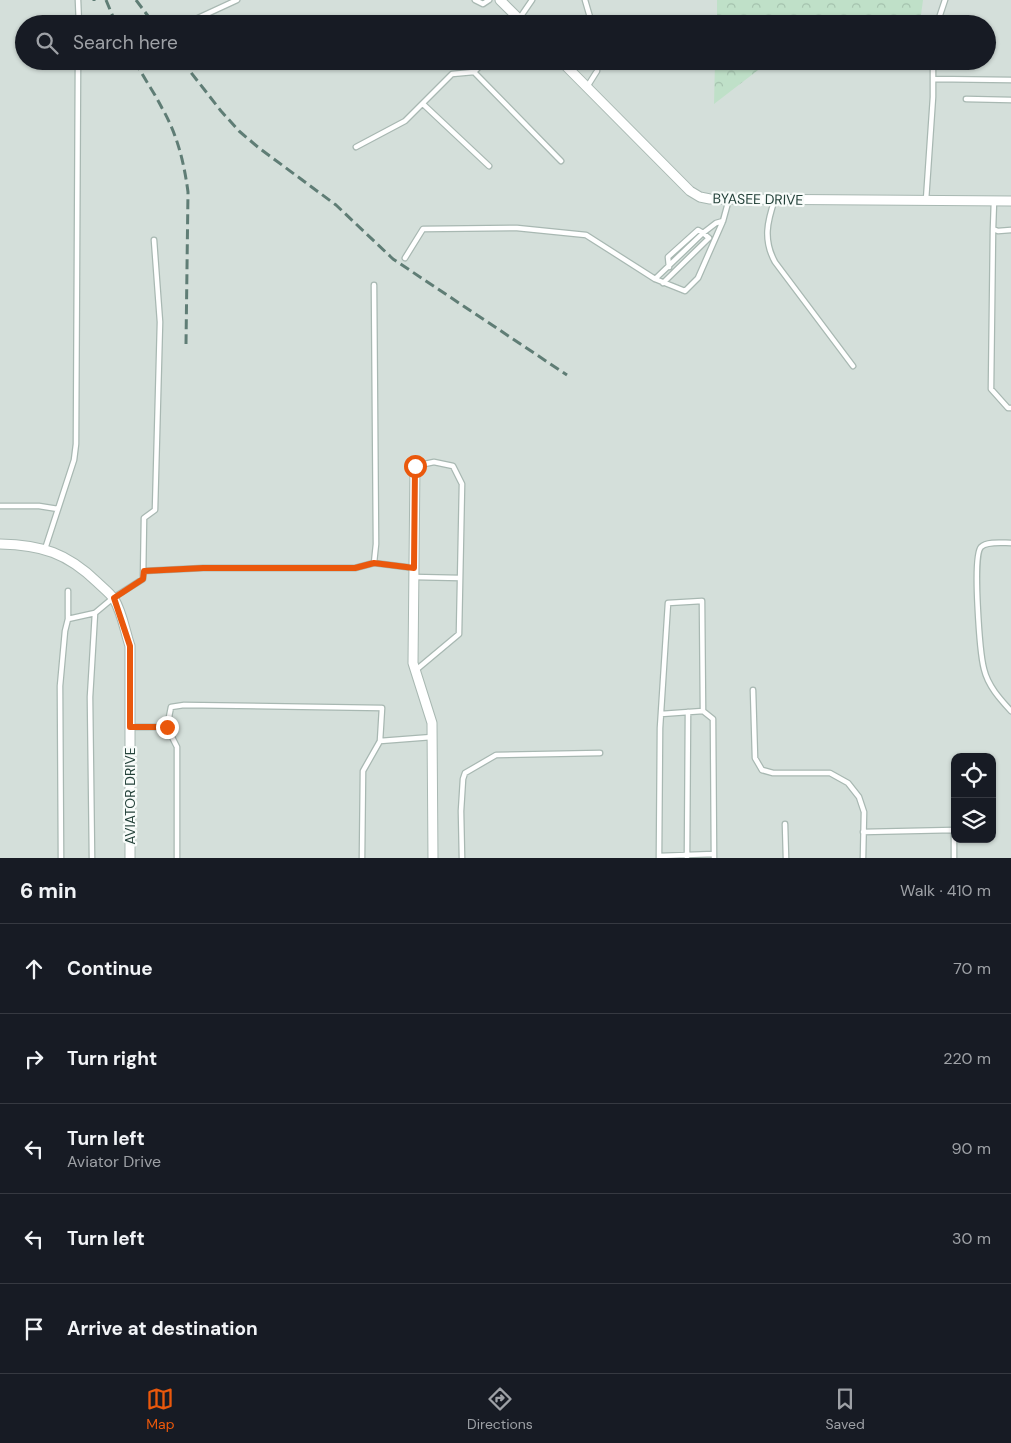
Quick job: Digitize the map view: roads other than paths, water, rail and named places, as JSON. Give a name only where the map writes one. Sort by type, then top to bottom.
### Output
[{"type":"street","points":[[500,0],[515,15]]},
{"type":"street","name":"BYASEE DRIVE","points":[[570,70],[690,191],[705,198],[1011,201]]},
{"type":"street","points":[[415,466],[413,663],[432,723],[433,858]]},
{"type":"street","points":[[0,544],[24,544],[46,549],[72,561],[114,598]]},
{"type":"street","name":"AVIATOR DRIVE","points":[[114,598],[130,646],[130,858]]},
{"type":"lane","points":[[78,0],[78,15]]},
{"type":"lane","points":[[204,15],[237,0]]},
{"type":"lane","points":[[476,0],[483,4],[489,0]]},
{"type":"lane","points":[[525,15],[532,0]]},
{"type":"lane","points":[[585,0],[589,15]]},
{"type":"lane","points":[[940,15],[945,0]]},
{"type":"lane","points":[[46,549],[74,460],[76,444],[78,70]]},
{"type":"lane","points":[[586,87],[597,70]]},
{"type":"lane","points":[[926,200],[933,70]]},
{"type":"lane","points":[[356,147],[405,121],[452,74],[474,72],[560,161]]},
{"type":"lane","points":[[933,79],[1011,80]]},
{"type":"lane","points":[[966,99],[1011,100]]},
{"type":"lane","points":[[423,104],[489,166]]},
{"type":"lane","points":[[405,258],[423,229],[517,228],[586,235],[654,279],[685,291],[695,283],[723,221],[729,199]]},
{"type":"lane","points":[[774,199],[767,222],[768,250],[853,366]]},
{"type":"lane","points":[[994,201],[992,389],[1008,408],[1011,408]]},
{"type":"lane","points":[[654,279],[716,222],[723,221]]},
{"type":"lane","points":[[993,229],[998,231],[1011,230]]},
{"type":"lane","points":[[663,283],[709,238],[698,230],[668,256],[669,267]]},
{"type":"lane","points":[[68,619],[95,613],[143,579],[144,518],[155,510],[157,460],[160,322],[154,240]]},
{"type":"lane","points":[[374,285],[376,544],[374,563]]},
{"type":"lane","points":[[415,466],[434,462],[453,466],[462,484],[458,634],[415,671]]},
{"type":"lane","points":[[0,506],[39,506],[58,509]]},
{"type":"lane","points":[[1011,543],[984,545],[979,550],[977,558],[977,608],[984,668],[994,690],[1011,711]]},
{"type":"lane","points":[[144,571],[203,568],[355,568],[374,563],[414,573],[460,578]]},
{"type":"lane","points":[[61,858],[60,686],[65,631],[68,619],[68,591]]},
{"type":"lane","points":[[661,714],[703,711],[713,719],[714,856],[659,857],[661,714],[668,603],[702,601],[703,711]]},
{"type":"lane","points":[[92,858],[90,697],[95,613]]},
{"type":"lane","points":[[753,690],[755,758],[762,770],[773,773],[830,773],[848,782],[859,798],[864,812],[863,858]]},
{"type":"lane","points":[[177,858],[177,747],[167,727],[170,706],[184,705],[382,708],[380,740],[363,771],[362,858]]},
{"type":"lane","points":[[687,857],[688,712]]},
{"type":"lane","points":[[130,727],[167,727]]},
{"type":"lane","points":[[380,740],[432,737]]},
{"type":"lane","points":[[462,858],[462,779],[465,773],[496,755],[600,753]]},
{"type":"lane","points":[[785,824],[786,858]]},
{"type":"lane","points":[[863,832],[954,830],[954,858]]},
{"type":"railway","points":[[106,0],[112,15]]},
{"type":"railway","points":[[136,0],[147,15]]},
{"type":"railway","points":[[140,70],[172,128],[182,159],[188,192],[186,344]]},
{"type":"railway","points":[[189,70],[239,131],[336,205],[393,259],[567,375]]}]
